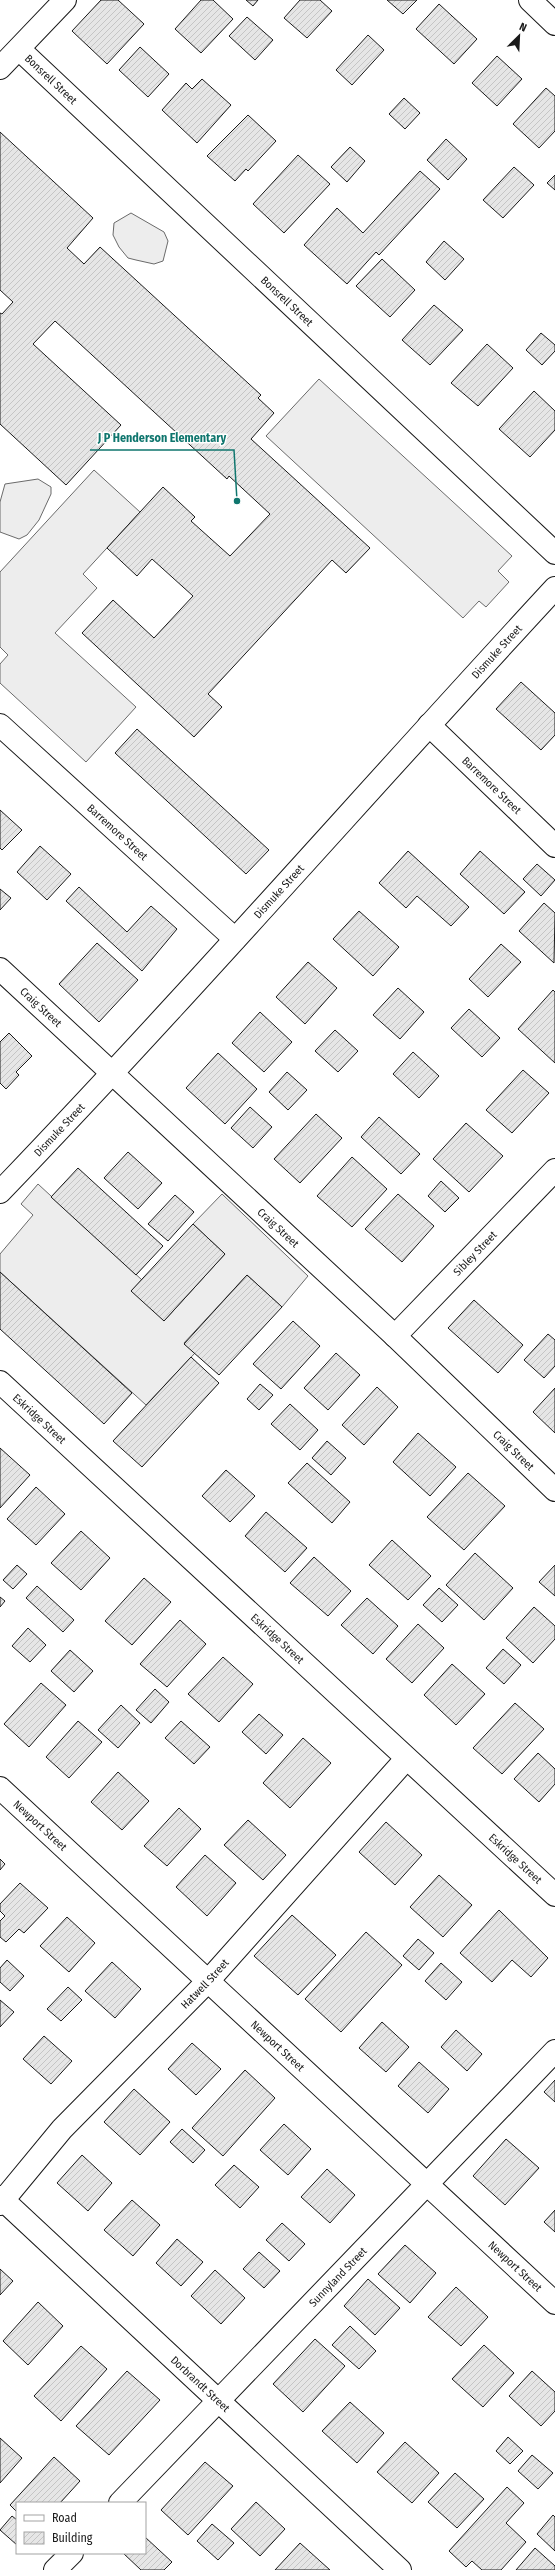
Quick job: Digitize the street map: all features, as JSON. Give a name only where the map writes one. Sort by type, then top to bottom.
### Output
[{"type":"street","points":[[0,68],[65,0]]},
{"type":"street","points":[[530,0],[555,24]]},
{"type":"street","name":"Bonsrell Street","points":[[19,49],[555,553]]},
{"type":"street","name":"Dismuke Street","points":[[0,1192],[112,1075],[555,588]]},
{"type":"street","name":"Barremore Street","points":[[0,724],[235,939]]},
{"type":"street","name":"Barremore Street","points":[[429,725],[555,846]]},
{"type":"street","name":"Craig Street","points":[[0,969],[112,1075],[395,1336],[555,1490]]},
{"type":"street","name":"Sibley Street","points":[[395,1336],[555,1170]]},
{"type":"street","name":"Eskridge Street","points":[[0,1382],[406,1759],[555,1895]]},
{"type":"street","name":"Hatwell Street","points":[[1,2201],[62,2129],[209,1980],[406,1759]]},
{"type":"street","name":"Newport Street","points":[[0,1788],[209,1980],[555,2303]]},
{"type":"street","name":"Sunnyland Street","points":[[121,2502],[219,2402],[555,2051]]},
{"type":"street","name":"Dorbrandt Street","points":[[1,2201],[400,2570]]},
{"type":"street","points":[[55,2570],[71,2554]]},
{"type":"shaded area","points":[[131,213],[164,232],[168,241],[163,261],[154,264],[128,258],[119,247],[113,235],[114,223]]},
{"type":"shaded area","points":[[319,379],[512,556],[498,571],[509,582],[486,607],[479,601],[463,618],[266,436]]},
{"type":"shaded area","points":[[94,470],[140,512],[83,574],[97,588],[55,633],[136,707],[86,762],[0,683],[0,664],[8,655],[0,647],[0,572]]},
{"type":"shaded area","points":[[38,479],[51,487],[51,494],[39,520],[27,535],[19,539],[0,532],[0,502],[5,484]]},
{"type":"shaded area","points":[[38,1184],[142,1280],[164,1321],[225,1254],[193,1224],[222,1194],[308,1276],[282,1307],[247,1275],[184,1343],[195,1353],[146,1405],[0,1272],[0,1254],[33,1215],[21,1204]]},
{"type":"building","points":[[101,0],[118,0],[144,24],[107,64],[72,31]]},
{"type":"building","points":[[201,0],[213,0],[233,19],[201,53],[175,29]]},
{"type":"building","points":[[246,0],[258,0],[253,6]]},
{"type":"building","points":[[300,0],[320,0],[332,11],[307,38],[284,18]]},
{"type":"building","points":[[387,0],[417,0],[403,14]]},
{"type":"building","points":[[439,4],[477,39],[454,64],[416,29]]},
{"type":"building","points":[[247,17],[273,40],[255,60],[229,36]]},
{"type":"building","points":[[368,35],[384,50],[352,85],[336,70]]},
{"type":"building","points":[[140,47],[169,74],[148,97],[119,70]]},
{"type":"building","points":[[497,56],[522,79],[497,106],[472,83]]},
{"type":"building","points":[[202,79],[231,105],[197,143],[162,110],[186,83],[192,89]]},
{"type":"building","points":[[546,88],[555,96],[555,131],[539,148],[513,124]]},
{"type":"building","points":[[404,98],[420,113],[405,129],[389,114]]},
{"type":"building","points":[[248,115],[276,141],[248,171],[246,169],[235,181],[207,156]]},
{"type":"building","points":[[0,132],[93,218],[67,248],[84,264],[100,247],[261,395],[258,398],[274,413],[251,439],[370,548],[346,573],[332,560],[208,694],[222,707],[194,737],[82,633],[113,600],[154,638],[193,596],[152,559],[137,576],[107,548],[163,487],[195,517],[191,521],[230,556],[270,514],[229,476],[227,479],[55,321],[33,344],[121,425],[66,485],[0,424],[0,313],[2,314],[13,302],[0,290]]},
{"type":"building","points":[[446,139],[467,159],[448,180],[427,160]]},
{"type":"building","points":[[350,147],[365,161],[347,182],[331,167]]},
{"type":"building","points":[[298,155],[330,184],[284,233],[253,204]]},
{"type":"building","points":[[514,167],[534,185],[503,218],[483,200]]},
{"type":"building","points":[[420,171],[440,189],[379,255],[376,252],[347,284],[304,245],[337,208],[363,233]]},
{"type":"building","points":[[555,175],[555,190],[547,183]]},
{"type":"building","points":[[444,241],[464,259],[445,280],[426,262]]},
{"type":"building","points":[[382,259],[415,290],[390,317],[356,286]]},
{"type":"building","points":[[434,305],[463,330],[430,365],[402,340]]},
{"type":"building","points":[[541,333],[555,345],[555,351],[542,365],[526,350]]},
{"type":"building","points":[[487,344],[513,368],[478,406],[451,383]]},
{"type":"building","points":[[534,391],[555,411],[555,430],[530,457],[499,429]]},
{"type":"building","points":[[521,682],[555,713],[555,735],[541,750],[496,709]]},
{"type":"building","points":[[137,729],[269,850],[246,874],[115,753]]},
{"type":"building","points":[[0,810],[22,830],[2,850],[0,848]]},
{"type":"building","points":[[40,846],[71,874],[47,900],[17,872]]},
{"type":"building","points":[[408,851],[469,907],[451,926],[417,896],[406,908],[379,883]]},
{"type":"building","points":[[480,851],[525,892],[504,914],[460,874]]},
{"type":"building","points":[[537,864],[555,880],[541,896],[523,879]]},
{"type":"building","points":[[79,887],[127,932],[151,906],[177,929],[142,971],[66,901]]},
{"type":"building","points":[[0,889],[11,898],[0,910]]},
{"type":"building","points":[[544,903],[555,913],[554,963],[519,931]]},
{"type":"building","points":[[359,911],[399,947],[373,976],[333,939]]},
{"type":"building","points":[[97,943],[138,980],[99,1022],[59,984]]},
{"type":"building","points":[[501,944],[521,962],[488,997],[469,979]]},
{"type":"building","points":[[308,962],[337,988],[305,1024],[276,997]]},
{"type":"building","points":[[398,988],[424,1012],[400,1039],[373,1015]]},
{"type":"building","points":[[553,990],[555,992],[555,1063],[518,1029]]},
{"type":"building","points":[[469,1009],[500,1038],[482,1057],[451,1028]]},
{"type":"building","points":[[260,1012],[292,1042],[264,1072],[232,1043]]},
{"type":"building","points":[[335,1030],[358,1051],[338,1072],[315,1051]]},
{"type":"building","points":[[9,1033],[32,1056],[16,1072],[19,1075],[6,1089],[0,1083],[0,1042]]},
{"type":"building","points":[[413,1052],[439,1076],[419,1098],[393,1074]]},
{"type":"building","points":[[218,1053],[257,1089],[225,1124],[186,1088]]},
{"type":"building","points":[[523,1070],[549,1093],[512,1133],[486,1110]]},
{"type":"building","points":[[287,1072],[307,1090],[288,1110],[269,1092]]},
{"type":"building","points":[[250,1107],[272,1127],[253,1148],[231,1128]]},
{"type":"building","points":[[316,1114],[342,1138],[300,1183],[274,1159]]},
{"type":"building","points":[[379,1117],[420,1154],[401,1174],[361,1137]]},
{"type":"building","points":[[466,1123],[503,1156],[469,1192],[433,1159]]},
{"type":"building","points":[[128,1152],[162,1183],[138,1209],[104,1178]]},
{"type":"building","points":[[352,1157],[387,1189],[352,1227],[317,1196]]},
{"type":"building","points":[[78,1168],[163,1246],[136,1275],[51,1197]]},
{"type":"building","points":[[441,1181],[459,1198],[445,1212],[428,1196]]},
{"type":"building","points":[[398,1194],[434,1226],[402,1262],[365,1229]]},
{"type":"building","points":[[175,1195],[194,1212],[168,1241],[148,1224]]},
{"type":"building","points":[[193,1224],[225,1254],[164,1321],[131,1291]]},
{"type":"building","points":[[0,1272],[132,1393],[104,1424],[0,1329]]},
{"type":"building","points":[[247,1275],[282,1307],[219,1375],[184,1344]]},
{"type":"building","points":[[474,1300],[523,1345],[498,1373],[448,1328]]},
{"type":"building","points":[[293,1321],[320,1346],[281,1389],[253,1364]]},
{"type":"building","points":[[548,1334],[555,1340],[555,1366],[544,1378],[524,1360]]},
{"type":"building","points":[[336,1353],[360,1375],[328,1410],[304,1388]]},
{"type":"building","points":[[191,1357],[219,1383],[142,1467],[113,1441]]},
{"type":"building","points":[[260,1384],[273,1395],[259,1410],[247,1399]]},
{"type":"building","points":[[377,1387],[398,1407],[364,1445],[342,1425]]},
{"type":"building","points":[[555,1388],[555,1433],[533,1412]]},
{"type":"building","points":[[290,1404],[318,1430],[300,1450],[271,1424]]},
{"type":"building","points":[[418,1433],[456,1467],[430,1496],[393,1462]]},
{"type":"building","points":[[327,1441],[346,1458],[331,1475],[312,1458]]},
{"type":"building","points":[[0,1448],[30,1475],[0,1508]]},
{"type":"building","points":[[307,1463],[350,1502],[332,1523],[288,1483]]},
{"type":"building","points":[[226,1470],[255,1496],[230,1522],[202,1496]]},
{"type":"building","points":[[468,1473],[505,1506],[464,1550],[427,1517]]},
{"type":"building","points":[[36,1487],[65,1514],[36,1545],[7,1519]]},
{"type":"building","points":[[266,1512],[307,1548],[285,1572],[245,1536]]},
{"type":"building","points":[[81,1531],[110,1558],[81,1590],[51,1563]]},
{"type":"building","points":[[392,1540],[431,1576],[408,1600],[369,1565]]},
{"type":"building","points":[[475,1553],[513,1588],[484,1620],[446,1585]]},
{"type":"building","points":[[314,1557],[351,1591],[328,1616],[290,1583]]},
{"type":"building","points":[[17,1565],[27,1574],[13,1589],[3,1580]]},
{"type":"building","points":[[555,1565],[555,1596],[539,1582]]},
{"type":"building","points":[[144,1578],[171,1602],[132,1645],[105,1621]]},
{"type":"building","points":[[37,1586],[74,1620],[63,1632],[26,1598]]},
{"type":"building","points":[[439,1588],[458,1605],[442,1622],[423,1605]]},
{"type":"building","points":[[0,1597],[5,1601],[0,1607]]},
{"type":"building","points":[[367,1598],[398,1626],[373,1654],[341,1625]]},
{"type":"building","points":[[534,1607],[555,1626],[555,1639],[533,1663],[506,1638]]},
{"type":"building","points":[[180,1620],[206,1644],[167,1687],[140,1664]]},
{"type":"building","points":[[418,1624],[444,1648],[412,1683],[386,1659]]},
{"type":"building","points":[[28,1628],[46,1645],[30,1662],[12,1646]]},
{"type":"building","points":[[503,1649],[521,1665],[504,1684],[486,1668]]},
{"type":"building","points":[[70,1650],[93,1671],[74,1692],[51,1671]]},
{"type":"building","points":[[223,1657],[253,1684],[219,1722],[188,1694]]},
{"type":"building","points":[[452,1664],[485,1694],[456,1725],[424,1695]]},
{"type":"building","points":[[41,1683],[66,1705],[29,1747],[4,1724]]},
{"type":"building","points":[[155,1689],[169,1702],[151,1723],[136,1710]]},
{"type":"building","points":[[515,1703],[544,1729],[502,1774],[473,1748]]},
{"type":"building","points":[[121,1705],[140,1723],[118,1748],[98,1730]]},
{"type":"building","points":[[259,1714],[283,1735],[266,1754],[242,1732]]},
{"type":"building","points":[[78,1721],[102,1742],[69,1778],[46,1757]]},
{"type":"building","points":[[181,1721],[210,1747],[194,1764],[165,1738]]},
{"type":"building","points":[[303,1738],[331,1763],[290,1808],[263,1783]]},
{"type":"building","points":[[538,1753],[555,1769],[555,1784],[539,1802],[514,1779]]},
{"type":"building","points":[[118,1772],[149,1801],[122,1830],[91,1802]]},
{"type":"building","points":[[179,1808],[201,1829],[167,1866],[144,1846]]},
{"type":"building","points":[[248,1820],[286,1855],[263,1880],[224,1845]]},
{"type":"building","points":[[386,1822],[422,1855],[395,1885],[359,1852]]},
{"type":"building","points":[[205,1855],[236,1883],[207,1916],[176,1887]]},
{"type":"building","points":[[0,1859],[5,1864],[0,1870]]},
{"type":"building","points":[[439,1875],[472,1905],[443,1937],[410,1907]]},
{"type":"building","points":[[20,1883],[48,1908],[24,1933],[19,1929],[6,1942],[0,1937],[0,1921],[5,1916],[0,1911],[0,1904]]},
{"type":"building","points":[[499,1910],[548,1958],[531,1977],[512,1960],[492,1982],[460,1953]]},
{"type":"building","points":[[292,1915],[336,1955],[298,1995],[254,1956]]},
{"type":"building","points":[[67,1917],[95,1943],[69,1972],[40,1946]]},
{"type":"building","points":[[366,1932],[402,1965],[341,2032],[305,1999]]},
{"type":"building","points":[[418,1939],[434,1953],[419,1970],[403,1956]]},
{"type":"building","points":[[7,1960],[24,1976],[10,1991],[0,1982],[0,1968]]},
{"type":"building","points":[[112,1962],[141,1989],[115,2018],[85,1991]]},
{"type":"building","points":[[441,1963],[462,1982],[446,2000],[425,1981]]},
{"type":"building","points":[[68,1987],[82,2000],[61,2021],[47,2009]]},
{"type":"building","points":[[0,2000],[14,2012],[0,2027]]},
{"type":"building","points":[[382,2022],[409,2047],[386,2072],[359,2048]]},
{"type":"building","points":[[456,2030],[482,2054],[467,2071],[441,2047]]},
{"type":"building","points":[[44,2036],[72,2061],[51,2084],[23,2059]]},
{"type":"building","points":[[192,2043],[221,2069],[196,2095],[168,2069]]},
{"type":"building","points":[[419,2062],[449,2089],[428,2113],[398,2086]]},
{"type":"building","points":[[245,2070],[275,2098],[223,2156],[192,2128]]},
{"type":"building","points":[[555,2080],[555,2102],[544,2092]]},
{"type":"building","points":[[134,2089],[170,2122],[140,2155],[104,2122]]},
{"type":"building","points":[[284,2124],[311,2149],[288,2175],[260,2150]]},
{"type":"building","points":[[182,2129],[205,2150],[193,2163],[170,2142]]},
{"type":"building","points":[[506,2139],[539,2168],[505,2205],[473,2176]]},
{"type":"building","points":[[82,2155],[112,2183],[88,2211],[57,2183]]},
{"type":"building","points":[[234,2165],[259,2187],[240,2208],[215,2185]]},
{"type":"building","points":[[327,2169],[355,2195],[330,2223],[301,2197]]},
{"type":"building","points":[[132,2200],[160,2225],[133,2256],[104,2230]]},
{"type":"building","points":[[555,2210],[555,2232],[544,2222]]},
{"type":"building","points":[[282,2223],[305,2244],[289,2261],[266,2240]]},
{"type":"building","points":[[177,2239],[203,2262],[181,2286],[156,2263]]},
{"type":"building","points":[[405,2245],[436,2273],[410,2303],[378,2274]]},
{"type":"building","points":[[259,2252],[280,2271],[264,2288],[243,2269]]},
{"type":"building","points":[[0,2269],[13,2281],[0,2295]]},
{"type":"building","points":[[215,2270],[245,2298],[221,2324],[191,2296]]},
{"type":"building","points":[[368,2279],[400,2308],[375,2335],[344,2306]]},
{"type":"building","points":[[456,2287],[488,2317],[461,2346],[428,2317]]},
{"type":"building","points":[[38,2302],[63,2326],[28,2365],[3,2341]]},
{"type":"building","points":[[350,2326],[376,2351],[359,2369],[332,2345]]},
{"type":"building","points":[[315,2339],[345,2366],[303,2412],[273,2384]]},
{"type":"building","points":[[484,2345],[514,2373],[483,2407],[452,2379]]},
{"type":"building","points":[[81,2346],[107,2369],[61,2421],[34,2396]]},
{"type":"building","points":[[127,2371],[160,2400],[109,2455],[76,2426]]},
{"type":"building","points":[[532,2371],[555,2392],[555,2411],[541,2426],[509,2396]]},
{"type":"building","points":[[350,2402],[384,2433],[357,2463],[322,2431]]},
{"type":"building","points":[[508,2437],[523,2451],[510,2464],[496,2451]]},
{"type":"building","points":[[0,2438],[22,2458],[0,2483]]},
{"type":"building","points":[[405,2442],[439,2473],[412,2503],[377,2472]]},
{"type":"building","points":[[532,2455],[553,2473],[538,2489],[518,2471]]},
{"type":"building","points":[[54,2457],[80,2481],[61,2502],[16,2502],[16,2511],[10,2505]]},
{"type":"building","points":[[205,2462],[233,2486],[188,2535],[161,2510]]},
{"type":"building","points":[[455,2473],[484,2499],[457,2528],[428,2502]]},
{"type":"building","points":[[507,2487],[524,2503],[506,2523],[526,2542],[501,2570],[482,2570],[472,2561],[466,2567],[449,2551]]},
{"type":"building","points":[[256,2502],[285,2529],[260,2556],[231,2529]]},
{"type":"building","points":[[553,2515],[555,2517],[555,2551],[537,2534]]},
{"type":"building","points":[[12,2516],[16,2519],[16,2544],[0,2530]]},
{"type":"building","points":[[212,2524],[234,2543],[218,2560],[197,2541]]},
{"type":"building","points":[[146,2538],[172,2562],[164,2570],[141,2570],[124,2554],[146,2554]]},
{"type":"building","points":[[300,2543],[330,2570],[275,2570]]},
{"type":"building","points":[[535,2548],[555,2566],[555,2570],[516,2570]]},
{"type":"place","name":"J P Henderson Elementary","points":[[237,501]]}]
